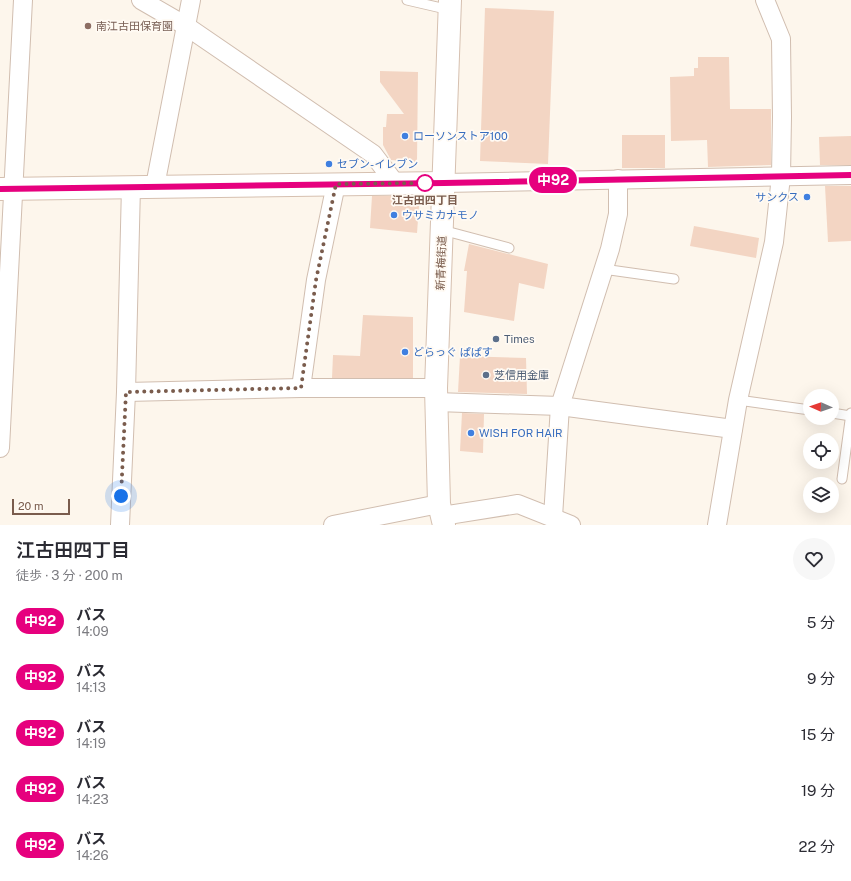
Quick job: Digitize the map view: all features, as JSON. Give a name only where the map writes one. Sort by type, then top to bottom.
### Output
[{"type":"main road","name":"新青梅街道","points":[[442,515],[436,395],[450,5]]},
{"type":"main road","points":[[6,189],[131,186],[444,183]]},
{"type":"street","points":[[0,448],[6,189],[23,0]]},
{"type":"street","points":[[141,0],[186,26],[373,154],[395,184]]},
{"type":"street","points":[[155,186],[191,0]]},
{"type":"street","points":[[717,525],[738,400],[774,242],[781,176],[781,39],[765,0]]},
{"type":"street","points":[[444,183],[851,175]]},
{"type":"street","points":[[553,517],[560,406],[603,269],[618,214],[618,179]]},
{"type":"street","points":[[301,388],[316,280],[336,184]]},
{"type":"street","points":[[120,525],[126,392],[131,186]]},
{"type":"street","points":[[126,392],[301,388],[436,395],[560,406],[733,430]]},
{"type":"street","points":[[333,525],[442,515],[518,504],[571,525]]},
{"type":"lane","points":[[407,0],[450,5]]},
{"type":"lane","points":[[442,230],[509,248]]},
{"type":"lane","points":[[603,269],[674,279]]},
{"type":"lane","points":[[738,400],[803,409]]},
{"type":"lane","points":[[842,479],[851,413]]},
{"type":"lane","points":[[839,414],[851,416]]},
{"type":"building","points":[[485,8],[554,11],[548,164],[480,161]]},
{"type":"building","points":[[698,57],[729,57],[730,109],[771,109],[771,165],[708,167],[707,140],[671,141],[670,77],[694,76],[694,68],[698,68]]},
{"type":"building","points":[[380,71],[418,72],[417,162],[391,160],[383,145],[383,127],[386,127],[387,114],[404,114],[380,82]]},
{"type":"building","points":[[622,135],[665,135],[665,168],[622,168]]},
{"type":"building","points":[[851,136],[851,165],[820,165],[819,137]]},
{"type":"building","points":[[825,186],[851,186],[851,241],[828,242]]},
{"type":"building","points":[[372,196],[412,196],[419,206],[417,233],[370,228]]},
{"type":"building","points":[[694,226],[759,238],[756,258],[690,246]]},
{"type":"building","points":[[469,244],[548,264],[544,289],[519,283],[514,321],[464,312],[467,271],[464,271]]},
{"type":"building","points":[[363,315],[413,317],[413,378],[332,378],[333,355],[360,356]]},
{"type":"building","points":[[460,356],[526,358],[527,394],[458,392]]},
{"type":"building","points":[[462,413],[484,414],[483,453],[460,451]]},
{"type":"bus line","name":"中92","points":[[0,189],[444,183],[851,175]]},
{"type":"place","name":"南江古田保育園","points":[[88,26]]},
{"type":"place","name":"ローソンストア100","points":[[405,136]]},
{"type":"place","name":"セブン-イレブン","points":[[329,164]]},
{"type":"place","name":"江古田四丁目","points":[[425,183]]},
{"type":"place","name":"サンクス","points":[[807,197]]},
{"type":"place","name":"ウサミカナモノ","points":[[394,215]]},
{"type":"place","name":"Times","points":[[496,339]]},
{"type":"place","name":"どらっぐ ぱぱす","points":[[405,352]]},
{"type":"place","name":"芝信用金庫","points":[[486,375]]},
{"type":"place","name":"WISH FOR HAIR","points":[[471,433]]},
{"type":"route","points":[[121,496],[126,392],[301,388],[316,280],[336,184],[425,183]]}]
